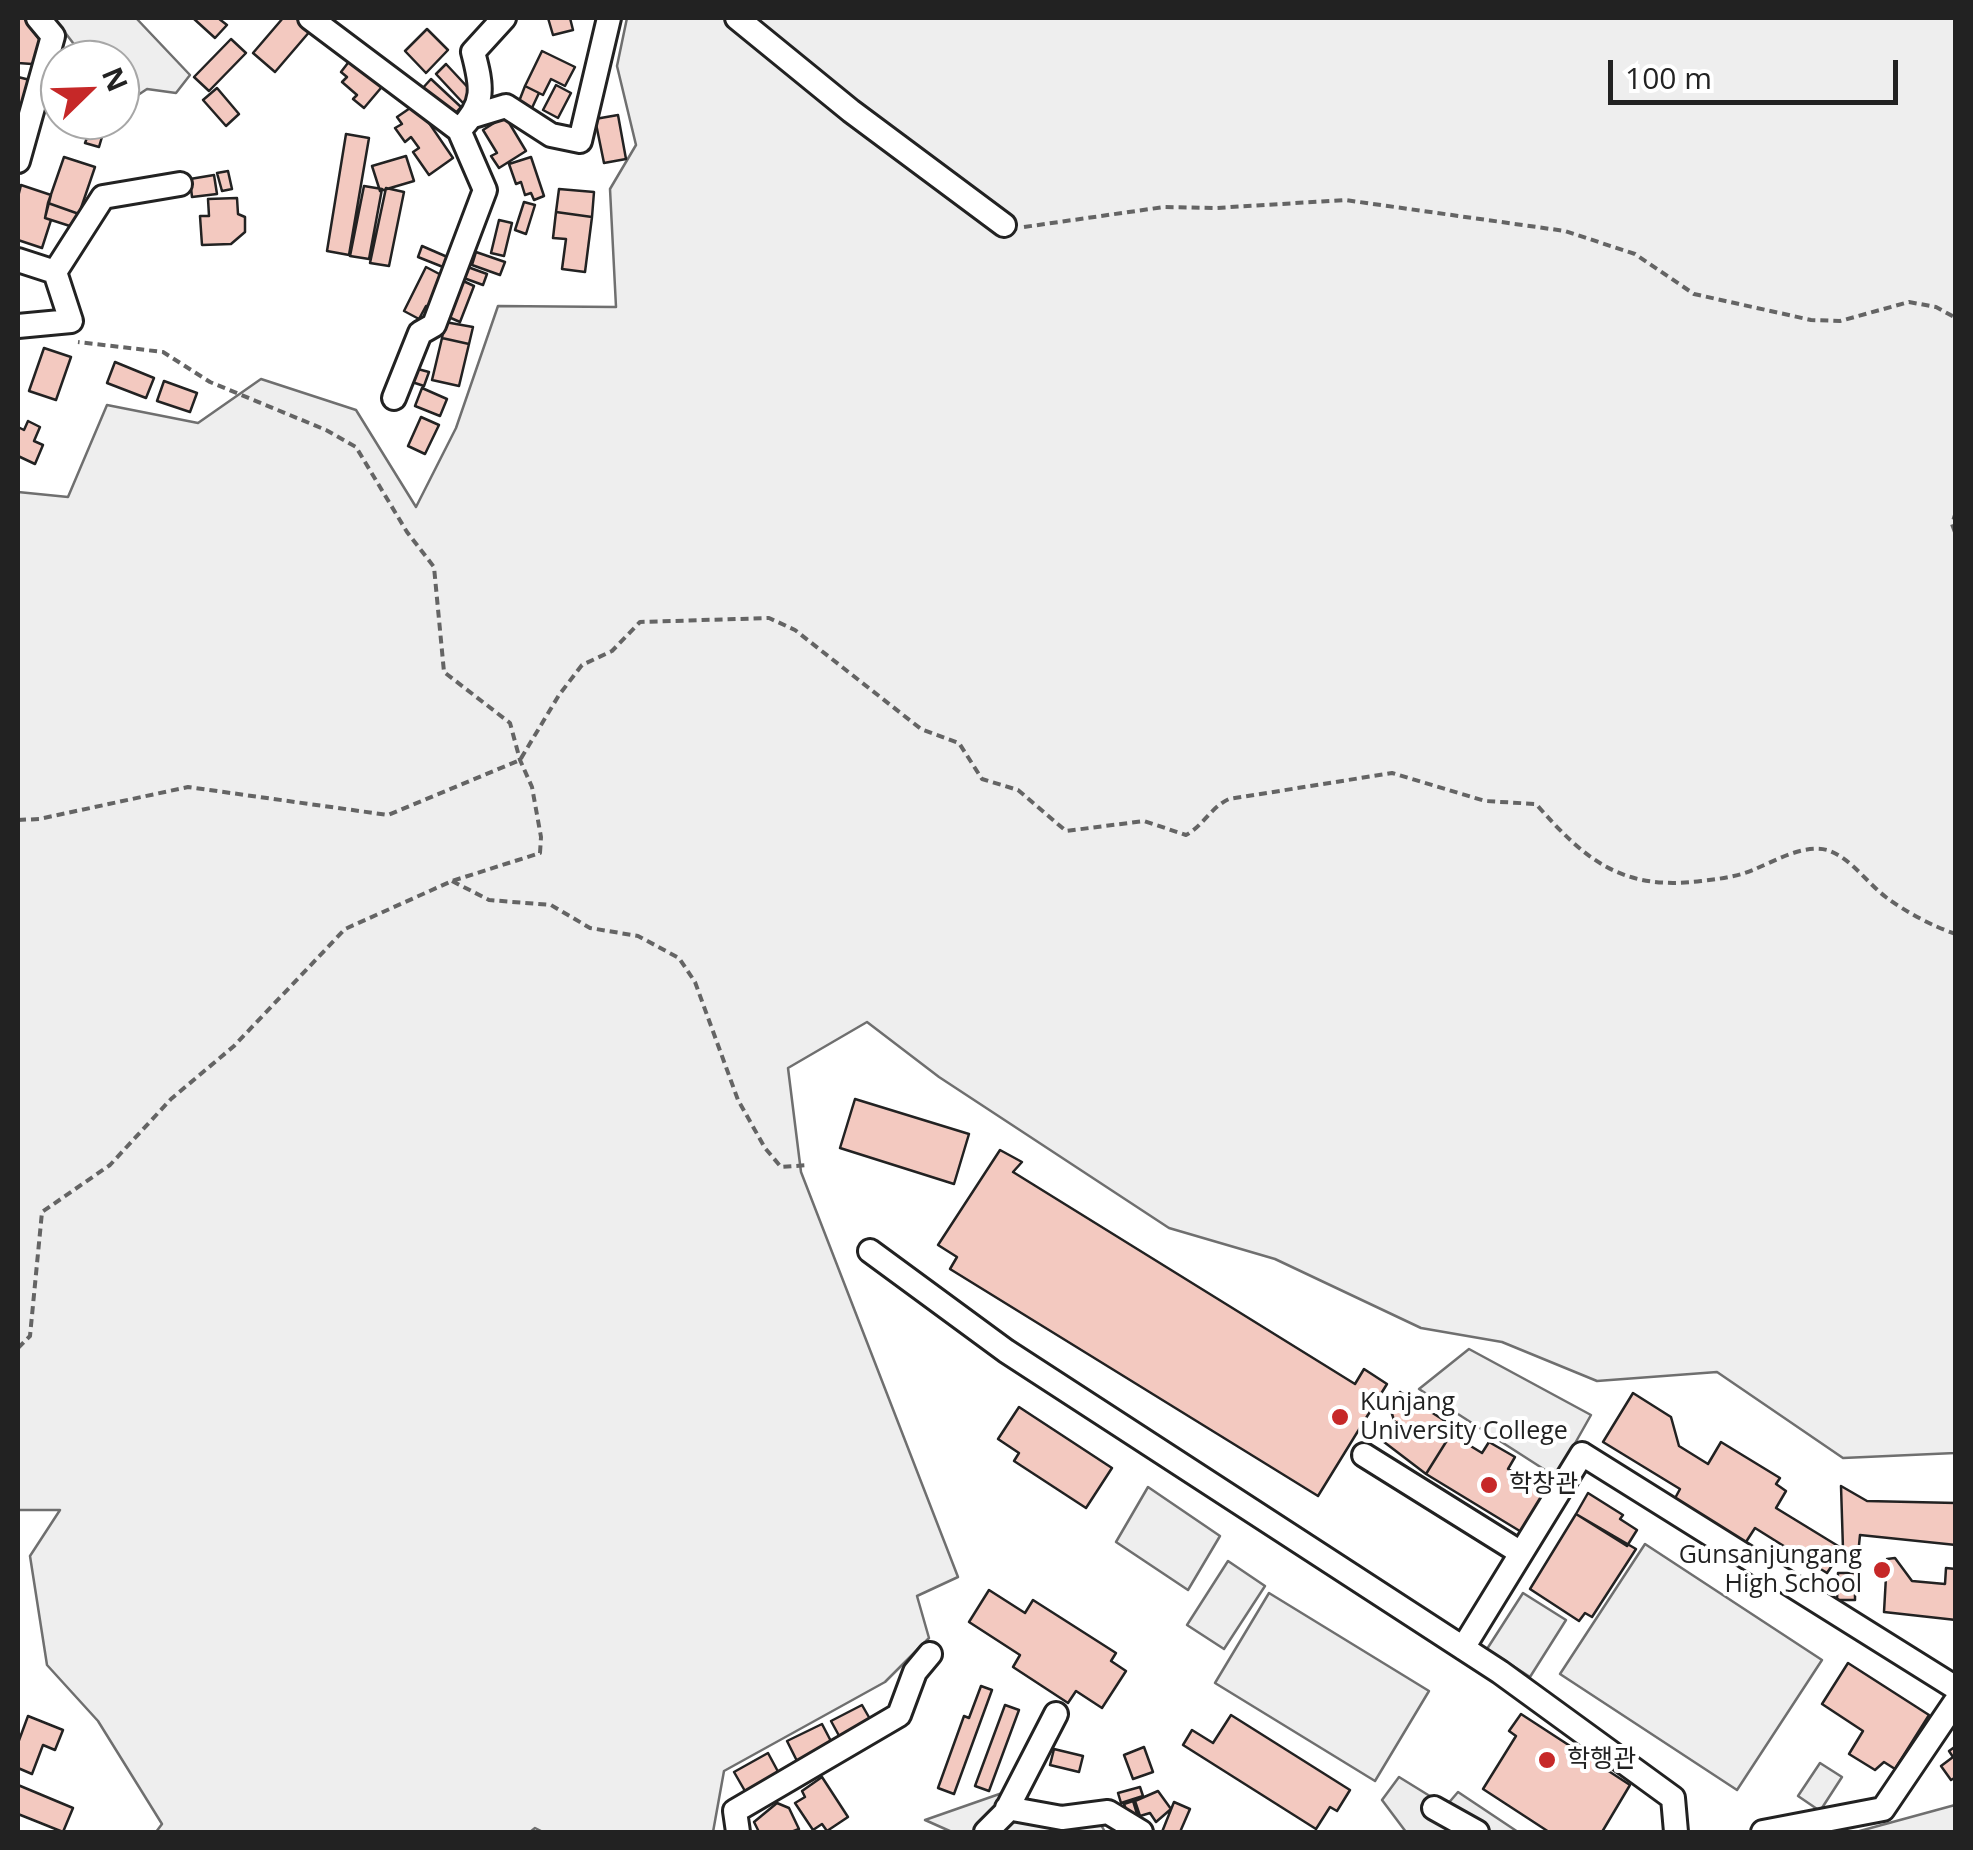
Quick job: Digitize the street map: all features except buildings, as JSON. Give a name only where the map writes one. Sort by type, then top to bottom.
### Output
[{"type":"street","points":[[18,161],[53,36],[38,18]]},
{"type":"street","points":[[310,18],[466,123]]},
{"type":"street","points":[[394,398],[420,333],[434,325],[485,190],[466,123],[482,86],[473,52],[504,18]]},
{"type":"street","points":[[466,123],[506,106],[551,134],[580,141],[608,18]]},
{"type":"street","points":[[737,18],[1004,226]]},
{"type":"street","points":[[55,272],[102,197],[180,184]]},
{"type":"street","points":[[18,260],[55,272]]},
{"type":"street","points":[[18,326],[71,321],[55,272]]},
{"type":"street","points":[[870,1252],[1006,1350],[1463,1648],[1673,1798],[1676,1832]]},
{"type":"street","points":[[1463,1648],[1582,1454],[1956,1688]]},
{"type":"street","points":[[1364,1455],[1521,1554]]},
{"type":"street","points":[[738,1832],[736,1812],[899,1716],[916,1672],[930,1654]]},
{"type":"street","points":[[1763,1832],[1883,1809],[1956,1701]]},
{"type":"street","points":[[986,1832],[1007,1808],[1056,1714]]},
{"type":"street","points":[[1007,1808],[1062,1818],[1108,1812],[1140,1832]]},
{"type":"street","points":[[1434,1808],[1476,1832]]},
{"type":"path","points":[[1004,226],[1030,228],[1164,207],[1216,208],[1345,200],[1565,231],[1635,254],[1694,294],[1811,320],[1840,322],[1909,302],[1936,307],[1956,318]]},
{"type":"path","points":[[18,1348],[30,1336],[42,1212],[110,1165],[171,1100],[234,1046],[345,928],[452,882],[540,853],[542,837],[532,787],[510,723],[444,672],[434,567],[407,532],[356,447],[326,430],[210,382],[163,352],[69,341]]},
{"type":"path","points":[[1956,512],[1952,524],[1956,535]]},
{"type":"path","points":[[18,820],[188,788],[388,814],[520,760],[558,694],[582,665],[612,651],[640,622],[769,618],[795,630],[921,729],[959,743],[982,778],[1018,790],[1066,832],[1144,821],[1186,836],[1198,829],[1218,804],[1229,799],[1392,773],[1484,801],[1536,804],[1560,831],[1600,864],[1644,883],[1668,886],[1739,876],[1794,852],[1825,850],[1842,858],[1889,900],[1956,934]]},
{"type":"path","points":[[452,882],[489,900],[551,905],[590,928],[638,936],[679,958],[695,982],[738,1100],[765,1148],[781,1167],[809,1165]]},
{"type":"shaded area","points":[[54,18],[136,18],[190,75],[176,93],[147,89],[140,94],[140,40],[71,40]]},
{"type":"shaded area","points":[[627,18],[1955,18],[1955,1453],[1843,1458],[1717,1372],[1597,1381],[1502,1342],[1421,1328],[1275,1259],[1169,1228],[939,1077],[867,1022],[788,1068],[801,1172],[958,1577],[917,1596],[929,1638],[885,1682],[724,1771],[713,1832],[543,1832],[535,1828],[530,1832],[156,1832],[162,1824],[98,1721],[47,1665],[30,1556],[60,1510],[18,1510],[18,492],[68,497],[107,405],[198,423],[261,379],[356,410],[416,507],[456,428],[498,306],[616,307],[610,189],[636,145],[617,66]]},
{"type":"shaded area","points":[[1469,1349],[1591,1415],[1556,1477],[1419,1389]]},
{"type":"shaded area","points":[[1148,1487],[1220,1536],[1188,1590],[1116,1542]]},
{"type":"shaded area","points":[[1645,1544],[1822,1660],[1737,1790],[1560,1674]]},
{"type":"shaded area","points":[[1228,1561],[1265,1586],[1224,1649],[1187,1625]]},
{"type":"shaded area","points":[[1269,1593],[1429,1691],[1375,1781],[1215,1683]]},
{"type":"shaded area","points":[[1523,1593],[1566,1620],[1530,1677],[1487,1649]]},
{"type":"shaded area","points":[[1820,1763],[1842,1777],[1820,1811],[1798,1796]]},
{"type":"shaded area","points":[[1399,1777],[1446,1806],[1458,1792],[1518,1832],[1406,1832],[1382,1800]]},
{"type":"shaded area","points":[[1008,1791],[1019,1820],[1100,1823],[1105,1832],[952,1832],[925,1820]]},
{"type":"shaded area","points":[[1955,1805],[1955,1832],[1856,1832]]},
{"type":"place","name":"Kunjang University College","points":[[1340,1417]]},
{"type":"place","name":"학창관","points":[[1489,1485]]},
{"type":"place","name":"Gunsanjungang High School","points":[[1882,1570]]},
{"type":"place","name":"학행관","points":[[1547,1760]]}]
